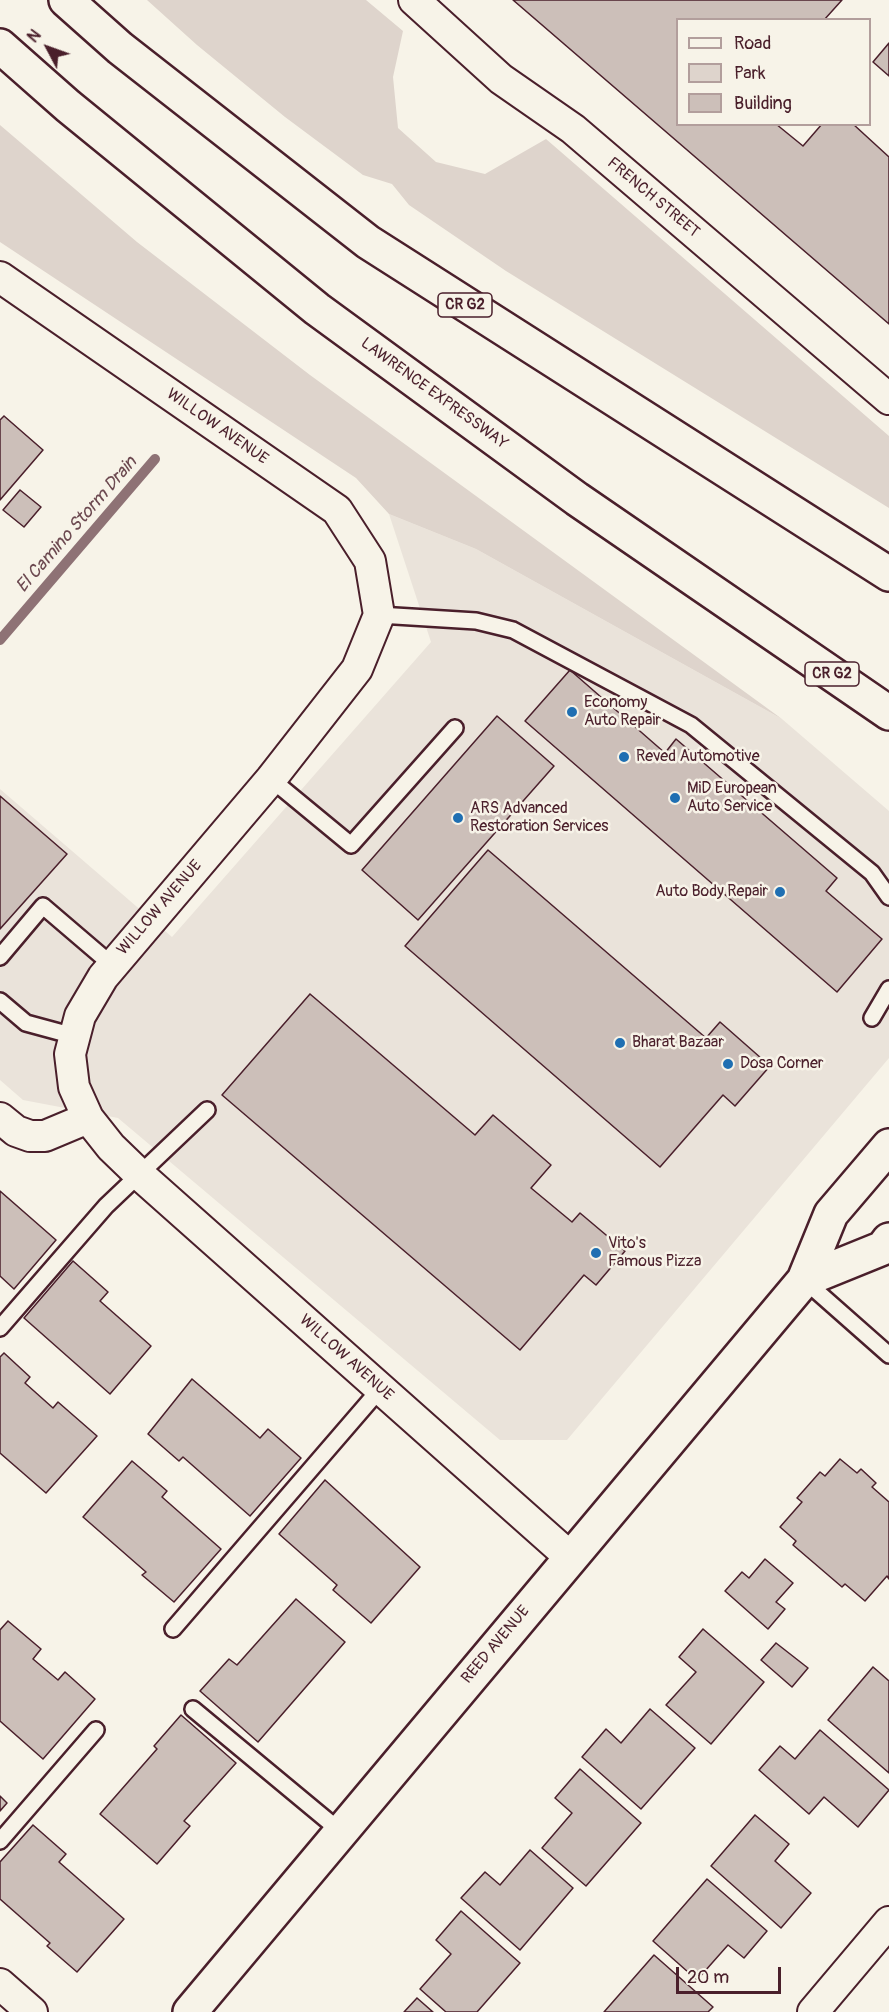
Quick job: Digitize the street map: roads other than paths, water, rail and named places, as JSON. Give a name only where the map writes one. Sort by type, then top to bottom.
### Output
[{"type":"main road","name":"CR G2","points":[[66,0],[120,48],[368,242],[624,408],[889,574]]},
{"type":"main road","name":"LAWRENCE EXPRESSWAY","points":[[0,46],[68,106],[317,309],[577,499],[879,707]]},
{"type":"main road","points":[[879,707],[889,729]]},
{"type":"main road","name":"REED AVENUE","points":[[190,2012],[804,1280],[831,1214],[889,1146]]},
{"type":"main road","name":"REED AVENUE","points":[[804,1280],[883,1248],[889,1240]]},
{"type":"street","name":"FRENCH STREET","points":[[414,0],[501,79],[573,129],[889,399]]},
{"type":"street","name":"WILLOW AVENUE","points":[[0,277],[337,510],[370,561],[379,615],[357,669],[271,779],[112,965],[80,1016],[70,1054],[74,1087],[88,1118],[111,1147],[140,1175],[570,1557]]},
{"type":"street","points":[[0,1118],[16,1131],[30,1136],[45,1136],[88,1118]]},
{"type":"street","points":[[813,2012],[889,1923]]},
{"type":"street","points":[[0,1984],[32,2012]]},
{"type":"lane","points":[[379,615],[476,621],[513,630],[691,725],[873,873],[889,897]]},
{"type":"lane","points":[[271,779],[351,844],[454,728]]},
{"type":"lane","points":[[0,957],[43,906],[112,965]]},
{"type":"lane","points":[[872,1018],[889,989]]},
{"type":"lane","points":[[0,1001],[26,1023],[74,1036]]},
{"type":"lane","points":[[0,1328],[106,1206],[207,1110]]},
{"type":"lane","points":[[804,1280],[889,1355]]},
{"type":"lane","points":[[172,1629],[380,1389]]},
{"type":"lane","points":[[193,1709],[340,1831]]},
{"type":"lane","points":[[0,1841],[96,1730]]},
{"type":"waterway","name":"El Camino Storm Drain","points":[[0,640],[155,459]]},
{"type":"place","name":"Economy Auto Repair","points":[[572,712]]},
{"type":"place","name":"Reved Automotive","points":[[624,757]]},
{"type":"place","name":"MiD European Auto Service","points":[[675,798]]},
{"type":"place","name":"ARS Advanced Restoration Services","points":[[458,818]]},
{"type":"place","name":"Auto Body Repair","points":[[780,892]]},
{"type":"place","name":"Bharat Bazaar","points":[[620,1043]]},
{"type":"place","name":"Dosa Corner","points":[[728,1064]]},
{"type":"place","name":"Vito's Famous Pizza","points":[[596,1253]]}]
